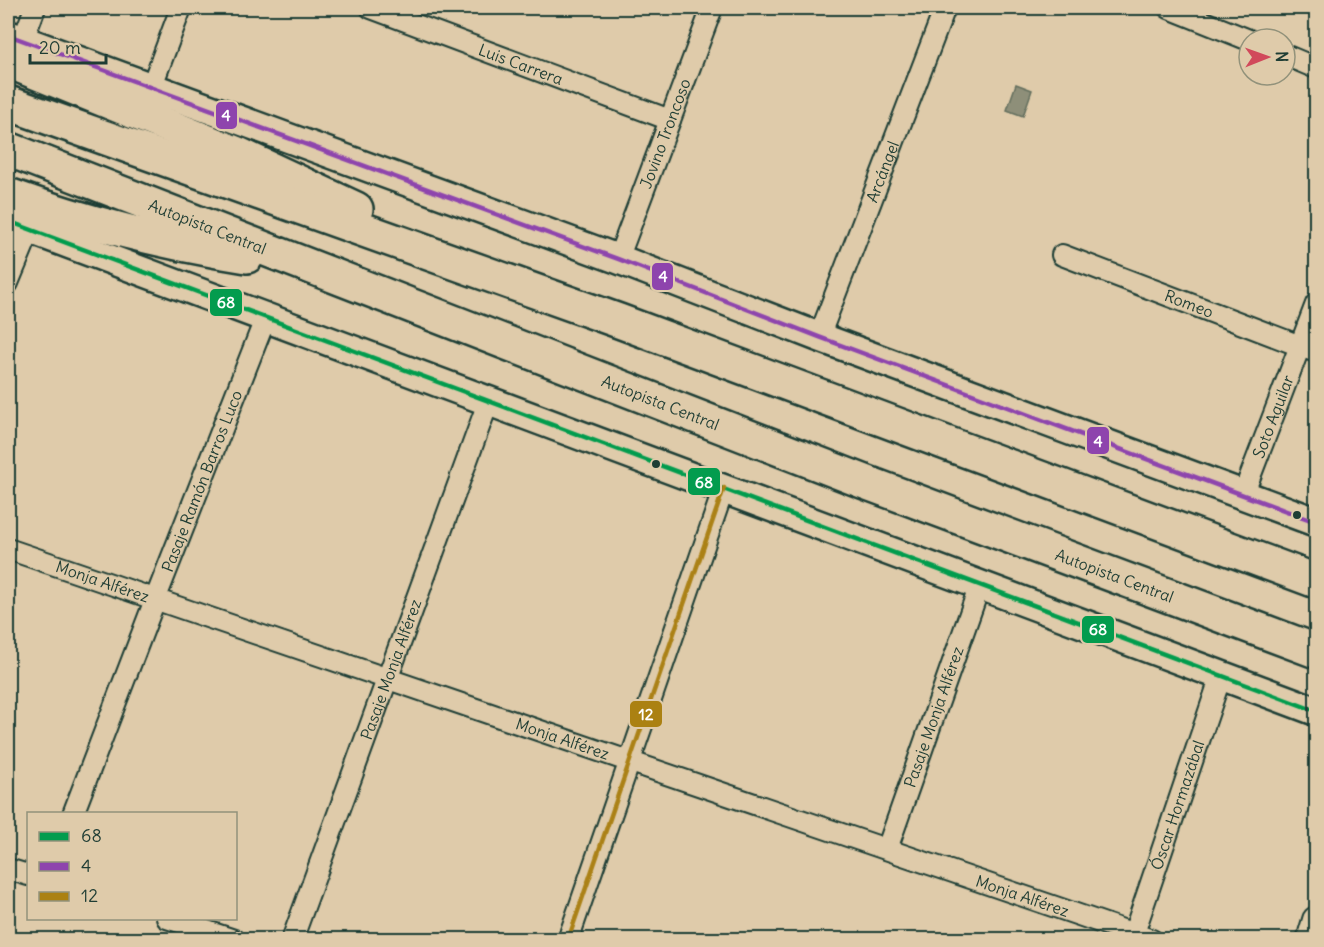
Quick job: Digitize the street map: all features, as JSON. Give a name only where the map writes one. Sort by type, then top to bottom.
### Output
[{"type":"highway","points":[[12,45],[363,213],[454,263]]},
{"type":"highway","points":[[8,104],[639,329],[1317,581]]},
{"type":"highway","name":"Autopista Central","points":[[8,149],[865,482],[1317,651]]},
{"type":"highway","points":[[8,195],[85,221],[141,236],[219,252],[312,266]]},
{"type":"main road","points":[[12,45],[151,88],[618,259],[819,337],[1317,522]]},
{"type":"main road","points":[[19,225],[1317,711]]},
{"type":"street","points":[[12,45],[35,8]]},
{"type":"street","points":[[151,88],[181,8]]},
{"type":"street","name":"Luis Carrera","points":[[371,8],[670,120]]},
{"type":"street","name":"Jovino Troncoso","points":[[618,259],[712,8]]},
{"type":"street","name":"Arcángel","points":[[819,337],[945,8]]},
{"type":"street","points":[[1169,8],[1237,35]]},
{"type":"street","points":[[1297,60],[1317,68]]},
{"type":"street","points":[[8,283],[19,225]]},
{"type":"street","name":"Romeo","points":[[1062,255],[1308,349]]},
{"type":"street","name":"Soto Aguilar","points":[[1243,495],[1308,349],[1317,304]]},
{"type":"street","name":"Pasaje Ramón Barros Luco","points":[[73,812],[266,317]]},
{"type":"street","name":"Pasaje Monja Alférez","points":[[292,939],[489,400]]},
{"type":"street","points":[[568,939],[723,488]]},
{"type":"street","name":"Monja Alférez","points":[[8,549],[888,849],[1105,932],[1143,936]]},
{"type":"street","name":"Pasaje Monja Alférez","points":[[888,849],[980,585]]},
{"type":"street","name":"Óscar Hormazábal","points":[[1143,936],[1221,676]]},
{"type":"street","points":[[8,869],[27,876]]},
{"type":"street","points":[[173,920],[227,938]]},
{"type":"street","points":[[1310,939],[1317,920]]},
{"type":"shaded area","points":[[1016,84],[1032,90],[1023,116],[1007,110]]},
{"type":"transit line","name":"4","points":[[8,35],[618,259],[819,337],[1316,522]]},
{"type":"transit line","name":"68","points":[[8,221],[1316,711]]},
{"type":"transit line","name":"12","points":[[568,940],[724,488]]}]
